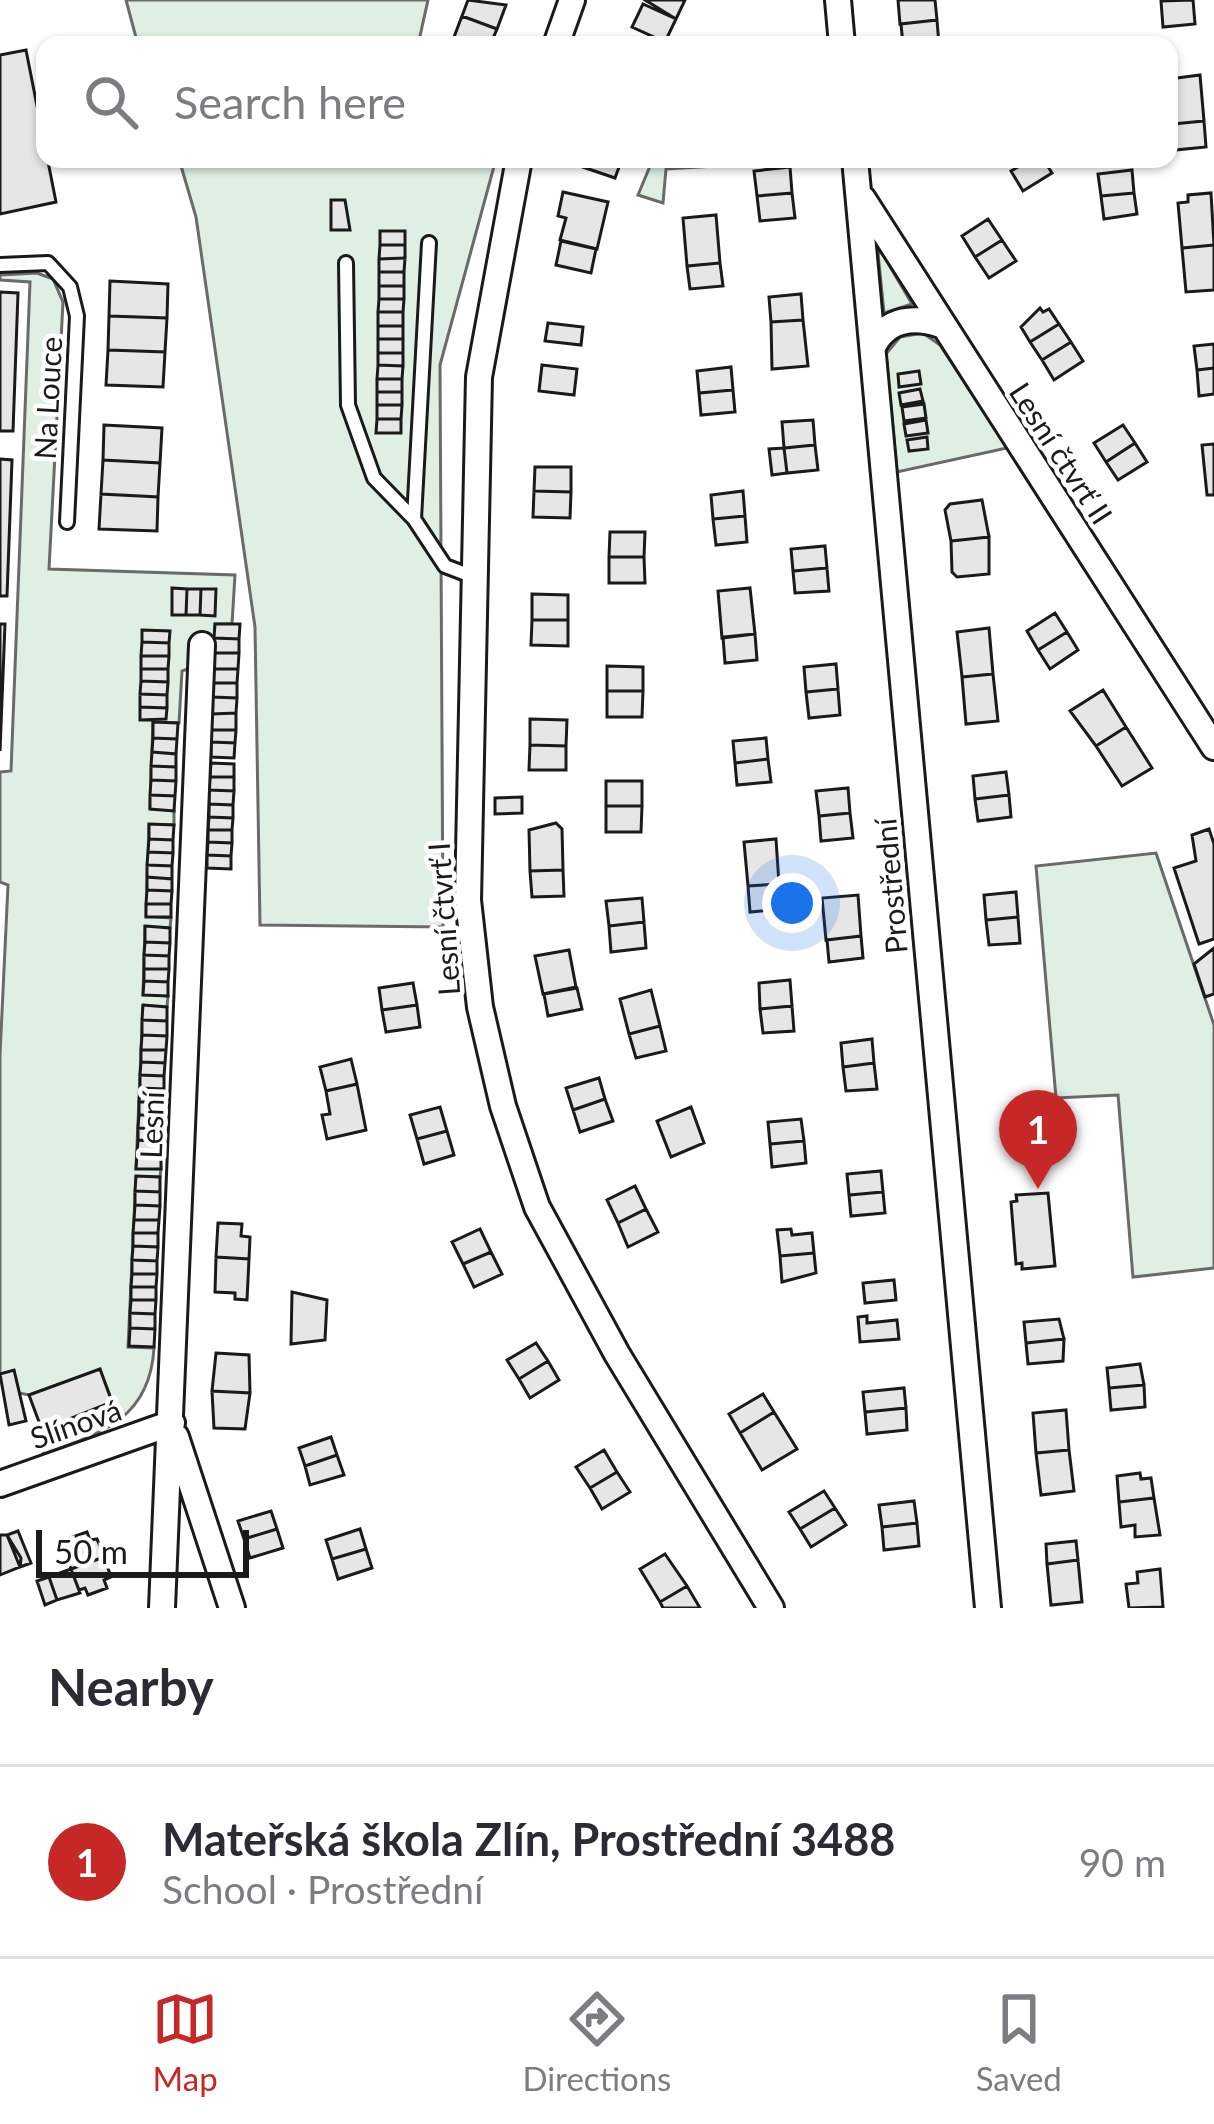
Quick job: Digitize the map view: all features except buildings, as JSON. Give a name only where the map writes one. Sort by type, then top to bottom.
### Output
[{"type":"street","points":[[559,36],[572,0]]},
{"type":"street","points":[[838,0],[841,36]]},
{"type":"street","name":"Lesní čtvrť I","points":[[517,168],[479,377],[469,932],[503,1106],[538,1207],[572,1276],[772,1608]]},
{"type":"street","name":"Prostřední","points":[[856,168],[988,1608]]},
{"type":"street","name":"Lesní čtvrť II","points":[[858,192],[1214,747]]},
{"type":"street","points":[[874,345],[887,327],[904,321],[941,326]]},
{"type":"street","name":"Lesní","points":[[162,1608],[202,645]]},
{"type":"street","points":[[172,1423],[232,1608]]},
{"type":"street","name":"Slínová","points":[[0,1484],[172,1423]]},
{"type":"lane","points":[[414,519],[429,244]]},
{"type":"lane","name":"Na Louce","points":[[0,266],[47,263],[70,287],[77,316],[67,523]]},
{"type":"lane","points":[[346,263],[348,405],[374,478],[414,519],[446,566],[475,578]]},
{"type":"green space","points":[[126,0],[428,0],[420,36],[136,36]]},
{"type":"green space","points":[[182,168],[494,168],[440,365],[443,927],[260,925],[255,627],[196,217]]},
{"type":"green space","points":[[649,168],[682,168],[666,169],[663,203],[638,195]]},
{"type":"green space","points":[[878,253],[882,253],[912,304],[884,313]]},
{"type":"green space","points":[[37,273],[53,279],[63,302],[49,569],[235,575],[232,624],[215,624],[214,659],[182,671],[179,723],[153,722],[150,808],[174,811],[174,825],[149,825],[146,916],[171,918],[170,928],[145,927],[143,994],[168,996],[167,1007],[143,1006],[136,1168],[161,1169],[160,1177],[136,1177],[128,1347],[154,1348],[151,1372],[133,1407],[120,1419],[44,1454],[37,1432],[112,1401],[100,1370],[29,1395],[19,1393],[14,1371],[0,1374],[0,1055],[8,885],[0,882],[0,772],[11,771],[30,282],[0,280],[0,275]]},
{"type":"green space","points":[[923,333],[940,345],[1007,448],[897,472],[886,354],[900,337]]},
{"type":"green space","points":[[1156,853],[1214,1025],[1214,1268],[1133,1277],[1118,1095],[1056,1098],[1036,866]]},
{"type":"place","name":"Mateřská škola Zlín, Prostřední 3488","points":[[1038,1189]]}]
